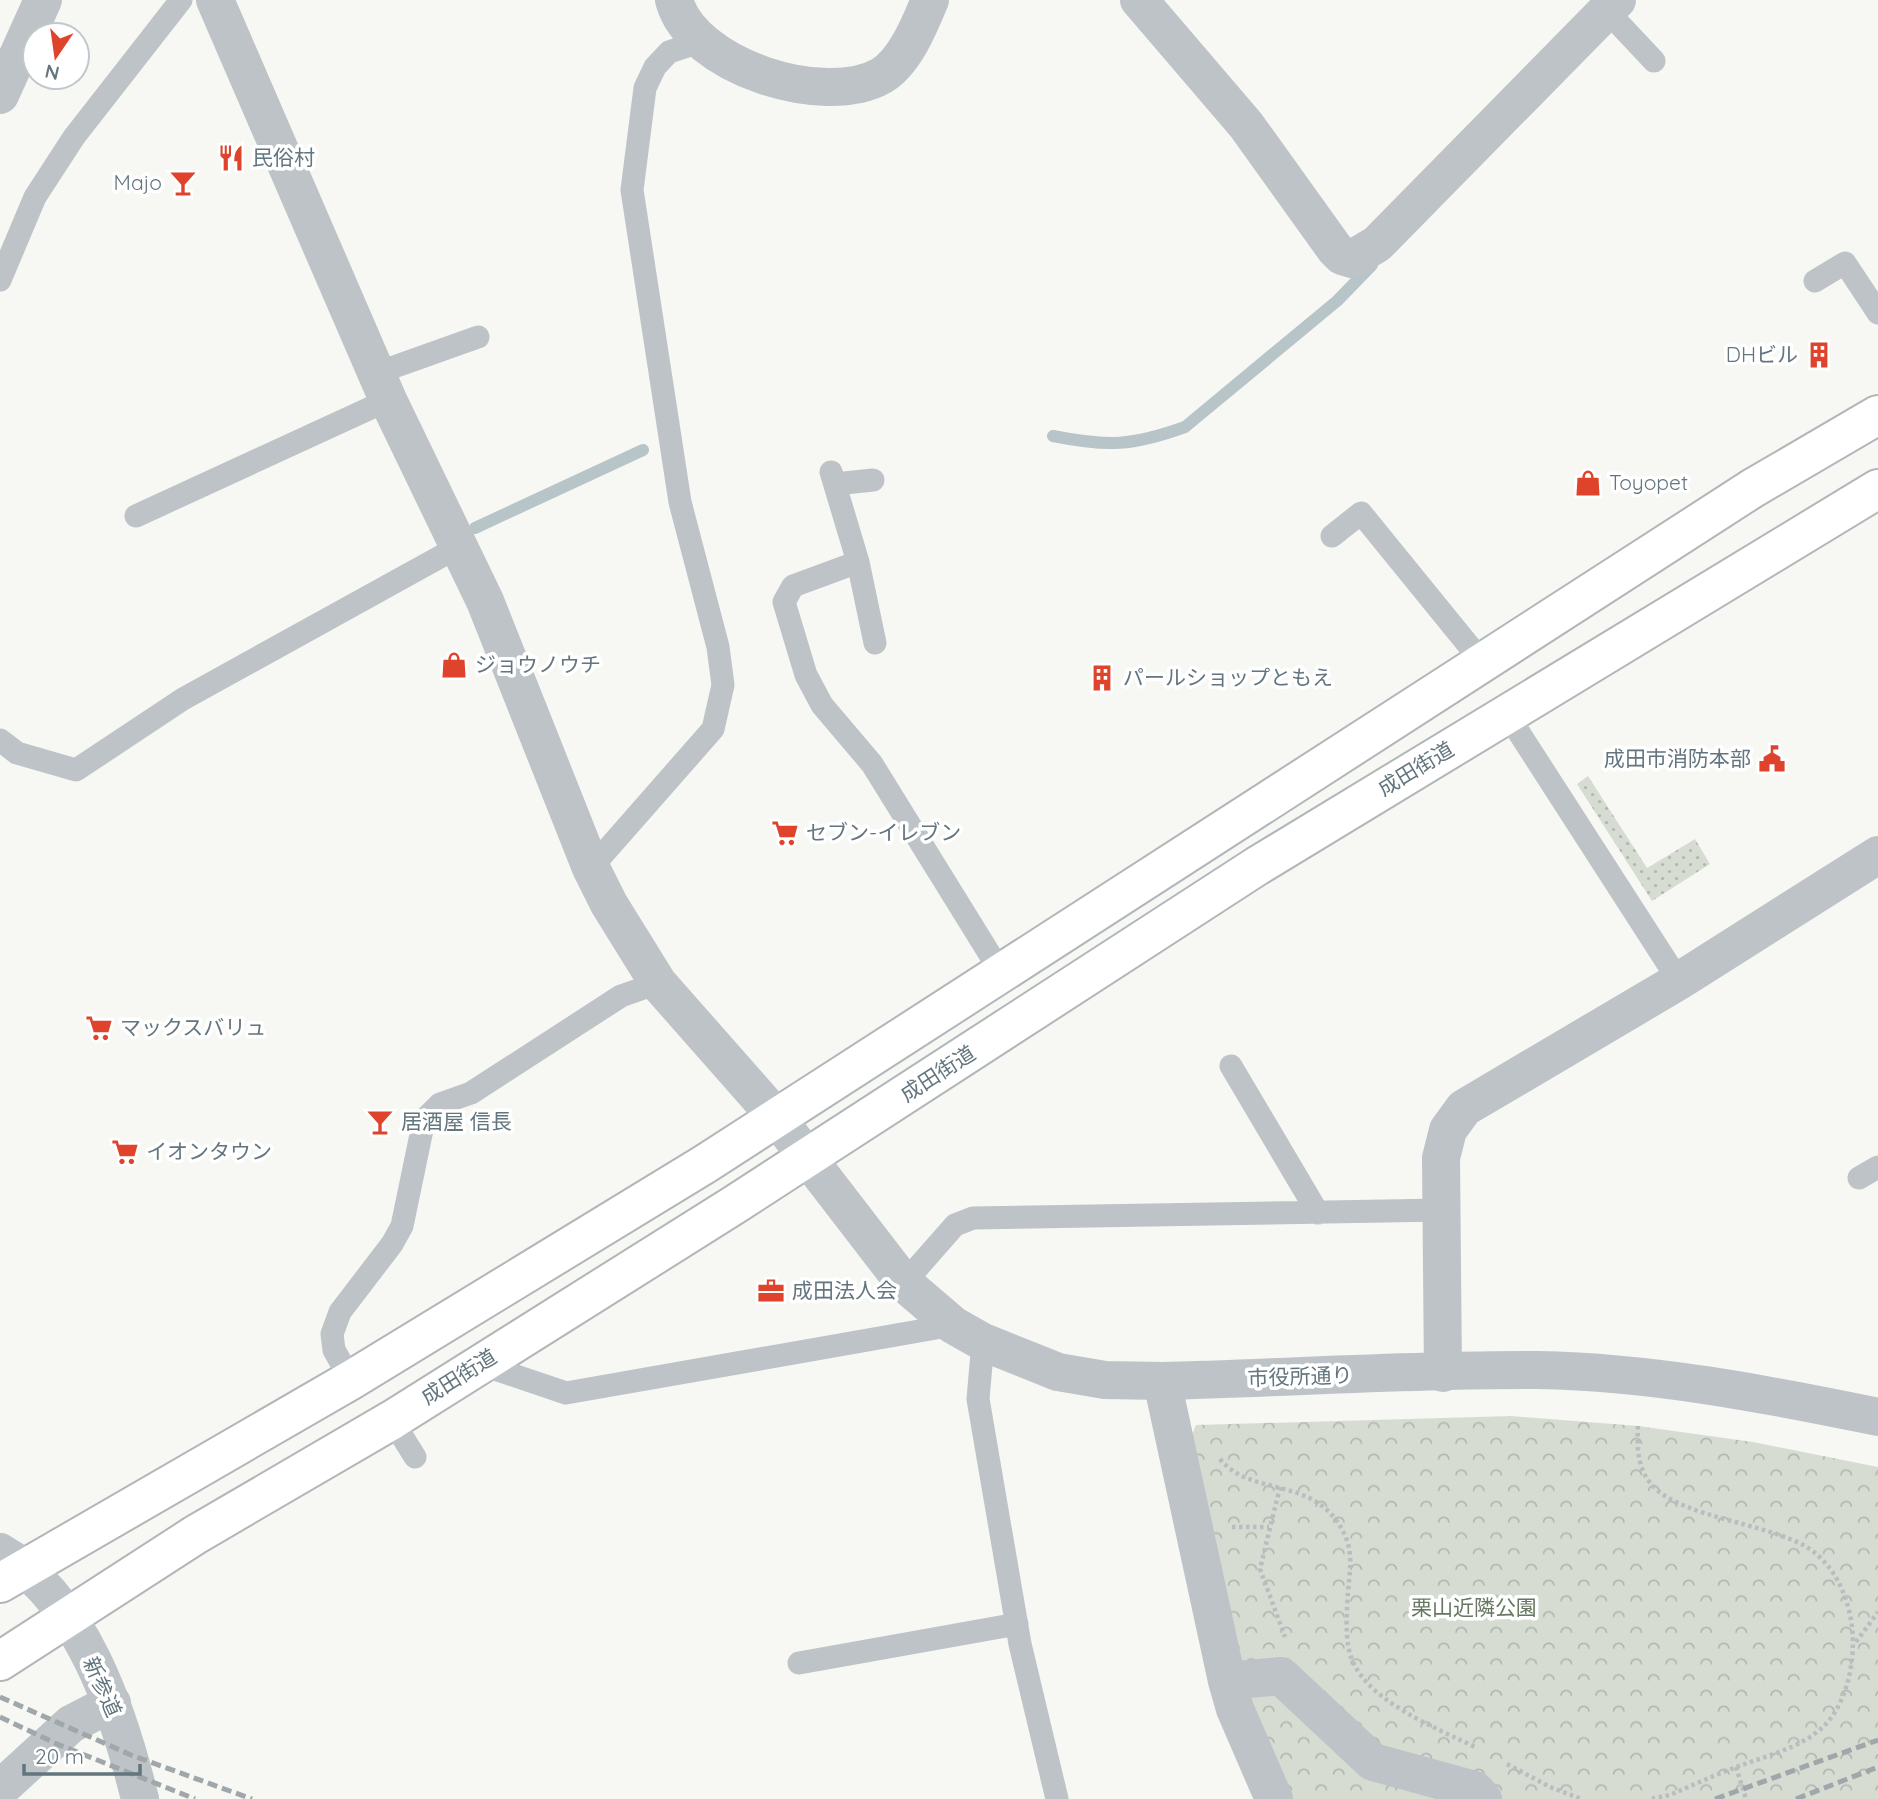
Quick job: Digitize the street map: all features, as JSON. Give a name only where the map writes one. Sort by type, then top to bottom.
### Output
[{"type":"highway","points":[[9,1567],[351,1380],[776,1118],[1753,488],[1878,415]]},
{"type":"highway","name":"成田街道","points":[[0,1661],[195,1535],[392,1420],[808,1157],[1257,866],[1878,489]]},
{"type":"street","points":[[0,95],[43,0]]},
{"type":"street","name":"市役所通り","points":[[215,0],[382,386],[515,674],[591,868],[609,904],[658,983],[808,1157],[904,1283],[968,1334],[1058,1372],[1105,1380],[1162,1381],[1538,1370],[1616,1375],[1717,1387],[1878,1417]]},
{"type":"street","points":[[674,0],[676,8],[702,41],[732,62],[765,75],[810,86],[855,87],[883,75],[898,60],[930,0]]},
{"type":"street","points":[[1139,0],[1246,125],[1335,249],[1342,257],[1352,260],[1377,244],[1612,5]]},
{"type":"street","points":[[1443,1373],[1443,1149],[1448,1130],[1464,1108],[1679,981],[1878,855]]},
{"type":"street","points":[[1162,1381],[1227,1681],[1274,1799]]},
{"type":"street","name":"新参道","points":[[9,1567],[68,1617],[112,1703],[140,1799]]},
{"type":"street","points":[[1227,1681],[1280,1676],[1373,1762],[1475,1790],[1483,1799]]},
{"type":"street","points":[[0,1788],[71,1724],[112,1703]]},
{"type":"lane","points":[[0,280],[35,197],[74,137],[181,0]]},
{"type":"lane","points":[[1612,5],[1654,61]]},
{"type":"lane","points":[[591,868],[713,729],[723,685],[718,647],[680,502],[632,190],[645,88],[655,67],[669,52],[702,41]]},
{"type":"lane","points":[[1815,281],[1845,263],[1878,313]]},
{"type":"lane","points":[[136,516],[478,337]]},
{"type":"lane","points":[[873,480],[833,478],[858,562],[875,643]]},
{"type":"lane","points":[[1332,536],[1361,513],[1483,663]]},
{"type":"lane","points":[[0,740],[17,753],[76,770],[183,699],[458,547]]},
{"type":"lane","points":[[858,562],[793,586],[784,602],[806,675],[822,705],[872,764],[1002,974]]},
{"type":"lane","points":[[1507,714],[1679,981]]},
{"type":"lane","points":[[351,1380],[334,1350],[332,1334],[340,1312],[392,1244],[402,1226],[424,1120],[440,1104],[471,1093],[621,996],[658,983]]},
{"type":"lane","points":[[1231,1066],[1318,1213]]},
{"type":"lane","points":[[904,1283],[955,1224],[973,1218],[1441,1210]]},
{"type":"lane","points":[[480,1364],[566,1393],[968,1334],[1017,1624],[1057,1799]]},
{"type":"lane","points":[[392,1420],[415,1457]]},
{"type":"lane","points":[[799,1663],[1017,1624]]},
{"type":"path","points":[[1638,1426],[1637,1454],[1643,1471],[1656,1490],[1676,1501],[1806,1546],[1830,1566],[1848,1604],[1855,1643],[1846,1689],[1825,1725],[1790,1748],[1670,1795],[1650,1799]]},
{"type":"path","points":[[1214,1450],[1225,1464],[1246,1478],[1310,1496],[1336,1520],[1352,1552],[1347,1606],[1349,1652],[1367,1686],[1423,1721],[1482,1750]]},
{"type":"path","points":[[1280,1488],[1260,1569],[1293,1659],[1280,1676]]},
{"type":"path","points":[[1221,1527],[1269,1527]]},
{"type":"path","points":[[1855,1643],[1878,1612]]},
{"type":"path","points":[[1505,1762],[1569,1797],[1581,1799]]},
{"type":"path","points":[[1736,1767],[1746,1799]]},
{"type":"green space","points":[[1588,776],[1647,868],[1695,839],[1710,864],[1652,901],[1577,784]]},
{"type":"green space","name":"栗山近隣公園","points":[[1511,1416],[1638,1426],[1753,1442],[1878,1467],[1878,1799],[1285,1799],[1244,1706],[1192,1435],[1196,1425]]},
{"type":"waterway","points":[[1053,436],[1089,442],[1120,443],[1150,438],[1185,427],[1337,301],[1372,265]]},
{"type":"waterway","points":[[475,528],[643,450]]},
{"type":"railway","points":[[0,1697],[131,1755],[252,1799]]},
{"type":"railway","points":[[0,1717],[57,1744],[195,1799]]},
{"type":"railway","points":[[1715,1799],[1878,1740]]},
{"type":"railway","points":[[1796,1799],[1878,1767]]},
{"type":"place","name":"民俗村","points":[[231,158]]},
{"type":"place","name":"Majo","points":[[183,183]]},
{"type":"place","name":"DHビル","points":[[1819,355]]},
{"type":"place","name":"Toyopet","points":[[1588,483]]},
{"type":"place","name":"ジョウノウチ","points":[[454,665]]},
{"type":"place","name":"パールショップともえ","points":[[1102,678]]},
{"type":"place","name":"成田市消防本部","points":[[1772,759]]},
{"type":"place","name":"セブン-イレブン","points":[[785,833]]},
{"type":"place","name":"マックスバリュ","points":[[99,1028]]},
{"type":"place","name":"居酒屋 信長","points":[[380,1122]]},
{"type":"place","name":"イオンタウン","points":[[125,1152]]},
{"type":"place","name":"成田法人会","points":[[771,1291]]}]
